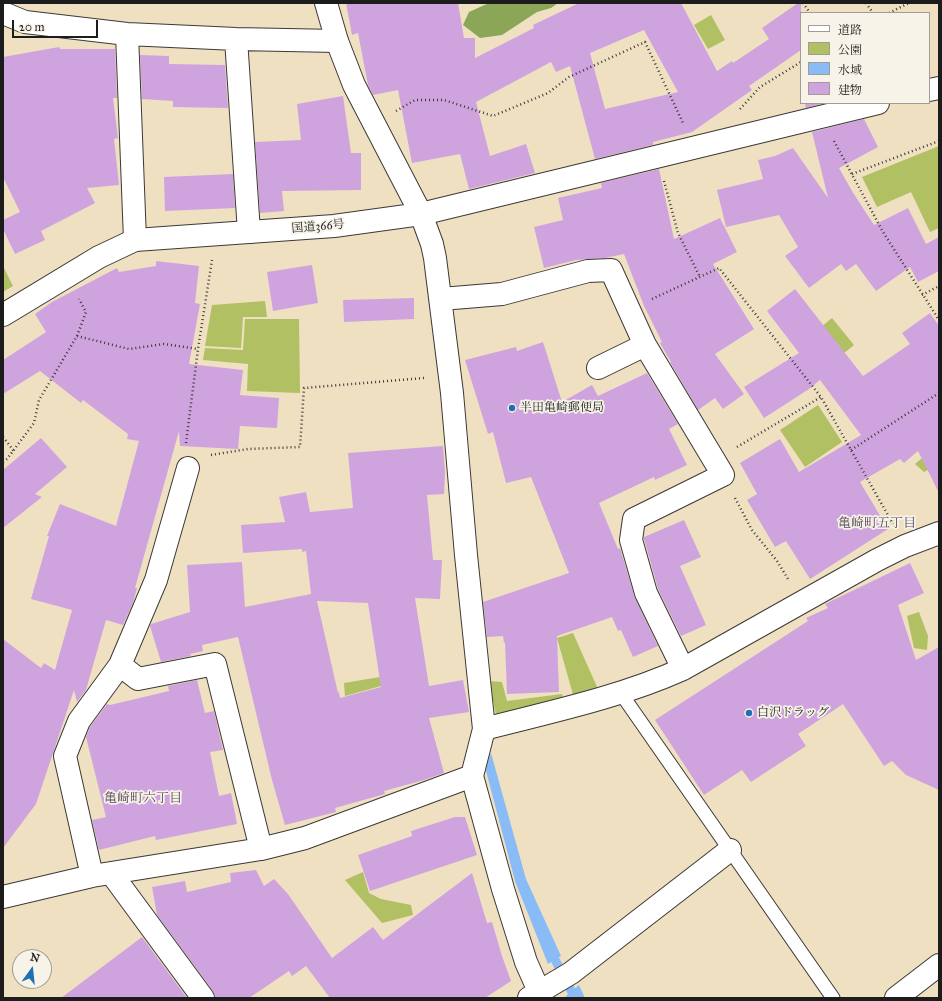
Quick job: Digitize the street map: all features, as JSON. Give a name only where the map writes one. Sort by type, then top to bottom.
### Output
[{"type":"main road","points":[[326,3],[337,41],[354,85],[421,214],[432,244],[441,299],[450,376],[466,555],[484,729],[472,776],[503,889],[524,954],[539,994],[568,975],[730,850]]},
{"type":"main road","points":[[3,13],[25,12],[127,34],[236,39],[337,41]]},
{"type":"main road","points":[[127,34],[135,240]]},
{"type":"main road","points":[[236,39],[249,232]]},
{"type":"main road","name":"国道366号","points":[[3,315],[99,257],[135,240],[334,226],[421,214],[874,104]]},
{"type":"main road","points":[[441,299],[502,294],[588,271],[611,270],[646,345],[718,468],[634,519],[631,540],[646,593],[683,669]]},
{"type":"main road","points":[[598,368],[646,345]]},
{"type":"main road","points":[[188,468],[156,580],[120,665],[79,721],[65,756],[102,874],[203,998]]},
{"type":"main road","points":[[484,729],[579,704],[660,680],[683,669],[877,560],[905,546],[939,533]]},
{"type":"main road","points":[[120,665],[138,679],[215,664],[261,849]]},
{"type":"main road","points":[[3,897],[102,874],[261,849],[305,838],[472,776]]},
{"type":"main road","points":[[896,998],[939,965]]},
{"type":"lane","points":[[620,692],[833,998]]},
{"type":"path","points":[[803,3],[809,12]]},
{"type":"path","points":[[866,3],[872,12]]},
{"type":"path","points":[[892,12],[909,3]]},
{"type":"path","points":[[374,124],[415,100],[444,100],[493,116],[548,93],[569,77],[645,42],[685,126],[710,144]]},
{"type":"path","points":[[740,110],[760,88],[800,63]]},
{"type":"path","points":[[822,117],[883,232],[939,320]]},
{"type":"path","points":[[852,174],[939,141]]},
{"type":"path","points":[[658,157],[678,234],[700,277]]},
{"type":"path","points":[[212,259],[198,349],[185,456],[188,468],[202,456],[248,449],[300,447],[304,388],[450,376]]},
{"type":"path","points":[[630,310],[719,268],[820,397],[905,546]]},
{"type":"path","points":[[922,295],[939,286]]},
{"type":"path","points":[[3,462],[14,451],[34,423],[39,400],[78,336],[86,312],[76,293]]},
{"type":"path","points":[[78,336],[129,349],[164,344],[198,349]]},
{"type":"path","points":[[851,450],[939,392]]},
{"type":"path","points":[[802,602],[777,561],[752,530],[718,468],[820,397]]},
{"type":"path","points":[[3,437],[14,451]]},
{"type":"green space","points":[[489,3],[558,3],[551,8],[537,12],[502,35],[480,38],[463,25],[469,12]]},
{"type":"green space","points":[[711,15],[725,40],[708,49],[694,25]]},
{"type":"green space","points":[[939,146],[939,228],[930,232],[911,192],[877,207],[862,177]]},
{"type":"green space","points":[[3,266],[13,286],[3,292]]},
{"type":"green space","points":[[265,301],[267,317],[243,317],[241,348],[205,346],[212,305]]},
{"type":"green space","points":[[832,318],[854,345],[832,363],[810,336]]},
{"type":"green space","points":[[245,319],[299,319],[300,393],[247,391],[248,364],[203,360],[205,348],[243,350]]},
{"type":"green space","points":[[818,405],[842,442],[805,467],[780,430]]},
{"type":"green space","points":[[939,444],[939,464],[924,472],[915,464]]},
{"type":"green space","points":[[919,612],[928,636],[927,650],[914,648],[907,616]]},
{"type":"green space","points":[[573,633],[598,689],[574,698],[557,638]]},
{"type":"green space","points":[[398,674],[381,686],[345,696],[344,683]]},
{"type":"green space","points":[[489,681],[502,682],[507,701],[562,694],[564,701],[496,715]]},
{"type":"green space","points":[[363,872],[369,893],[381,899],[411,905],[413,915],[382,923],[345,880]]},
{"type":"water","points":[[491,753],[526,879],[561,956],[548,964],[515,881],[485,767]]},
{"type":"water","points":[[579,985],[585,998],[567,998],[566,996]]},
{"type":"building","points":[[346,3],[458,3],[464,38],[475,38],[475,58],[534,28],[533,25],[579,3],[681,3],[717,71],[732,61],[733,63],[769,39],[762,28],[798,3],[801,3],[800,51],[749,86],[752,90],[692,132],[653,142],[653,145],[595,159],[570,66],[556,72],[551,62],[476,102],[490,156],[526,144],[535,173],[469,189],[460,154],[412,163],[398,90],[373,95],[368,85],[358,33],[352,35]],"holes":[[[644,30],[678,92],[605,109],[590,53]]]},
{"type":"building","points":[[59,47],[60,49],[115,49],[117,98],[113,98],[118,138],[114,139],[119,185],[87,188],[95,203],[41,231],[45,240],[15,254],[3,229],[3,220],[20,212],[3,177],[3,57]]},
{"type":"building","points":[[140,55],[169,56],[169,64],[225,65],[228,108],[173,107],[173,101],[142,99]]},
{"type":"building","points":[[343,96],[351,153],[361,153],[361,190],[282,191],[284,211],[260,213],[255,142],[301,140],[297,104]]},
{"type":"building","points":[[805,104],[821,104],[806,108]]},
{"type":"building","points":[[864,119],[878,147],[839,168],[874,225],[908,208],[926,244],[939,237],[939,271],[918,282],[910,267],[876,291],[856,264],[846,271],[841,264],[809,288],[785,256],[798,247],[779,215],[726,227],[717,190],[763,179],[758,160],[775,156],[793,148],[828,198],[812,132]]},
{"type":"building","points":[[659,169],[674,239],[720,218],[737,252],[713,264],[754,329],[715,354],[744,394],[723,409],[715,398],[698,410],[660,343],[662,342],[644,306],[624,254],[605,258],[576,260],[544,268],[534,227],[563,220],[558,198],[602,188],[601,183]]},
{"type":"building","points":[[233,174],[235,208],[165,211],[164,177]]},
{"type":"building","points":[[156,261],[199,266],[195,303],[200,304],[189,364],[243,370],[240,395],[279,398],[277,428],[240,426],[238,449],[180,446],[179,431],[135,588],[137,588],[133,603],[123,625],[106,620],[86,690],[77,702],[74,690],[36,804],[3,848],[3,639],[41,668],[44,663],[55,670],[72,610],[31,599],[49,536],[47,536],[60,504],[116,526],[139,441],[127,439],[128,434],[83,400],[81,403],[40,371],[3,394],[3,360],[46,332],[35,314],[52,302],[117,268],[119,272],[156,266]]},
{"type":"building","points":[[312,265],[318,303],[273,311],[267,272]]},
{"type":"building","points":[[795,289],[863,376],[910,344],[902,333],[930,313],[939,326],[939,493],[918,451],[904,463],[900,459],[860,482],[888,529],[810,579],[786,541],[775,547],[747,500],[757,494],[740,463],[780,439],[799,472],[861,435],[820,380],[809,389],[764,418],[744,387],[799,353],[767,311]]},
{"type":"building","points":[[414,298],[414,319],[344,322],[343,300]]},
{"type":"building","points":[[543,342],[562,402],[592,385],[598,396],[647,373],[678,424],[669,429],[687,465],[655,480],[654,477],[599,503],[618,549],[620,548],[635,598],[658,646],[633,657],[621,630],[618,631],[612,617],[557,636],[559,692],[507,694],[505,642],[504,643],[503,636],[487,637],[483,602],[569,573],[531,477],[506,483],[493,432],[488,434],[465,360],[516,347],[517,351]]},
{"type":"building","points":[[41,438],[67,467],[35,494],[42,497],[3,528],[3,470]]},
{"type":"building","points":[[443,446],[445,472],[444,494],[427,495],[433,560],[442,560],[440,599],[415,598],[429,686],[463,680],[469,712],[429,718],[444,773],[384,791],[385,794],[335,808],[336,812],[285,825],[272,780],[238,637],[202,645],[203,651],[190,654],[191,656],[161,662],[150,626],[151,624],[190,612],[187,565],[242,562],[245,607],[311,594],[306,551],[302,552],[302,549],[243,553],[241,525],[285,522],[279,497],[306,492],[310,512],[353,508],[348,453]],"holes":[[[317,601],[368,603],[381,687],[340,698]]]},
{"type":"building","points":[[684,520],[701,557],[680,566],[706,625],[681,636],[658,589],[644,537]]},
{"type":"building","points":[[910,563],[924,593],[898,605],[916,660],[939,647],[939,790],[906,775],[892,761],[884,766],[843,704],[798,734],[806,746],[751,782],[742,770],[704,795],[655,720],[808,621],[806,618],[828,608],[825,604]]},
{"type":"building","points":[[197,680],[205,713],[214,711],[223,750],[210,752],[219,796],[231,793],[237,824],[156,840],[155,836],[99,850],[92,820],[106,817],[86,737],[90,727],[107,704],[110,705],[169,691],[168,686]]},
{"type":"building","points":[[455,817],[465,817],[477,855],[370,891],[358,855],[412,836],[411,831]]},
{"type":"building","points":[[256,870],[264,886],[274,879],[288,894],[332,958],[373,927],[383,940],[472,873],[487,923],[492,922],[511,981],[485,998],[330,998],[306,966],[292,976],[289,971],[249,998],[215,998],[213,991],[157,915],[152,887],[185,881],[187,892],[231,882],[230,873]]},
{"type":"building","points":[[142,937],[187,998],[61,998]]},
{"type":"waterway","points":[[550,950],[575,998]]},
{"type":"place","name":"半田亀崎郵便局","points":[[512,408]]},
{"type":"place","name":"白沢ドラッグ","points":[[749,713]]},
{"type":"district","name":"亀崎町五丁目","points":[[877,524]]},
{"type":"district","name":"亀崎町六丁目","points":[[143,799]]}]
